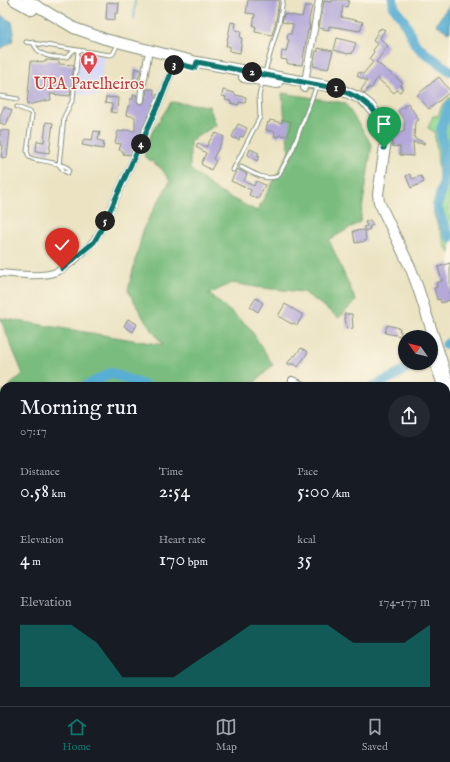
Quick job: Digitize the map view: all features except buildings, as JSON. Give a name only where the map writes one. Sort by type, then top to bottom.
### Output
[{"type":"main road","points":[[14,0],[29,4],[74,28],[93,35],[196,65]]},
{"type":"main road","points":[[29,4],[81,38],[175,63],[196,65],[304,85],[334,88],[360,98],[370,106],[383,126],[386,140],[378,194],[379,202],[411,269],[448,382]]},
{"type":"main road","points":[[304,85],[315,90],[336,95],[356,104],[372,118],[378,129],[380,134],[380,145],[373,185],[373,198],[376,208],[412,285],[425,330]]},
{"type":"main road","points":[[438,370],[442,382]]},
{"type":"street","points":[[304,85],[319,0]]},
{"type":"street","points":[[141,100],[148,56]]},
{"type":"street","points":[[0,273],[44,274],[56,272],[69,264],[94,242],[102,228],[164,91],[175,63]]},
{"type":"street","points":[[292,380],[296,382]]},
{"type":"lane","points":[[233,170],[260,117],[259,96],[279,23],[283,0]]},
{"type":"lane","points":[[26,42],[110,55],[113,54],[116,48]]},
{"type":"lane","points":[[33,42],[35,49],[41,54],[54,57],[67,57],[76,50]]},
{"type":"lane","points":[[17,107],[28,111],[32,115],[27,150],[29,157],[59,165],[64,117],[73,99],[76,50]]},
{"type":"lane","points":[[240,167],[265,178],[274,178],[278,176],[292,151],[315,90]]},
{"type":"lane","points":[[0,96],[18,99]]},
{"type":"shaded area","name":"UPA Parelheiros","points":[[79,53],[104,56],[99,97],[75,94]]},
{"type":"green space","points":[[282,93],[345,103],[372,145],[360,222],[329,240],[356,301],[339,318],[304,292],[262,288],[232,283],[209,294],[249,327],[273,365],[255,382],[14,382],[23,374],[0,318],[163,345],[144,319],[128,290],[144,227],[170,181],[161,168],[144,156],[152,132],[171,102],[209,106],[216,125],[190,141],[190,169],[217,191],[257,211],[289,153]]},
{"type":"green space","points":[[450,97],[450,253],[446,247],[434,215],[433,204],[440,190],[434,131],[428,128],[433,116],[438,116],[442,106]]},
{"type":"water","points":[[450,4],[450,32],[436,24]]},
{"type":"water","points":[[0,15],[12,22],[14,32],[12,42],[0,49]]},
{"type":"waterway","points":[[134,20],[135,0]]},
{"type":"waterway","points":[[393,0],[394,7],[403,19],[415,44],[450,71]]},
{"type":"waterway","points":[[450,105],[441,130],[444,153],[443,185],[437,207],[450,237]]},
{"type":"waterway","points":[[446,345],[450,342]]},
{"type":"waterway","points":[[382,382],[403,370]]},
{"type":"waterway","points":[[94,382],[111,373],[135,382]]},
{"type":"place","name":"UPA Parelheiros","points":[[89,75]]},
{"type":"route","points":[[62,269],[94,242],[98,236],[160,101],[175,63],[195,68],[197,62],[345,91],[360,98],[370,106],[381,121],[386,140],[384,148]]}]
